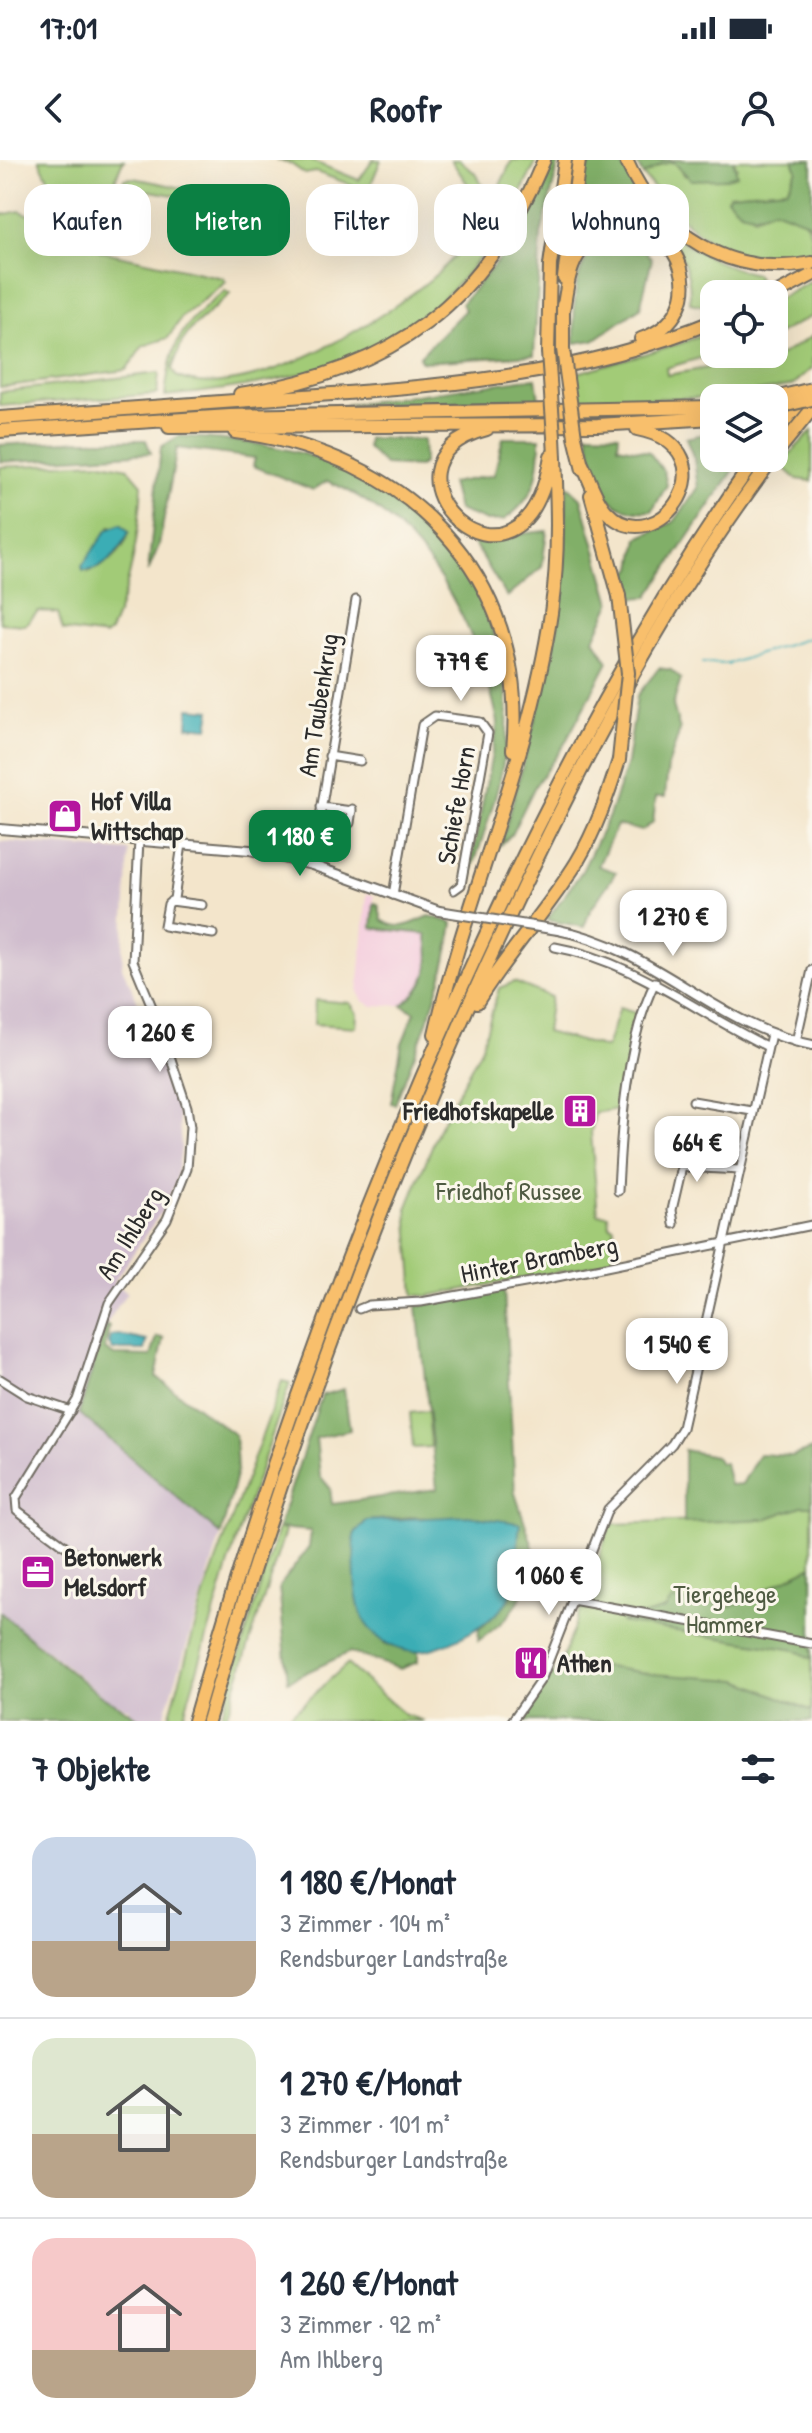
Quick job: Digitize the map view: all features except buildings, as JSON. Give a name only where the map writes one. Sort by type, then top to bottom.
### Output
[{"type":"highway","points":[[151,407],[300,383],[344,370],[399,342],[437,315],[483,267],[515,219],[544,160]]},
{"type":"highway","points":[[434,1065],[444,995],[536,687],[552,604],[558,527],[548,352],[550,265],[565,160]]},
{"type":"highway","points":[[434,1065],[581,856],[605,805],[619,760],[628,673],[619,596],[575,437],[563,349],[568,231],[579,160]]},
{"type":"highway","points":[[626,160],[661,214],[706,249],[760,266],[812,263]]},
{"type":"highway","points":[[563,311],[577,257],[589,242],[606,232],[629,228],[644,231],[664,241],[678,259],[684,293],[669,324],[651,336],[575,365]]},
{"type":"highway","points":[[788,288],[812,275]]},
{"type":"highway","points":[[0,418],[448,385],[575,365],[648,345],[700,326]]},
{"type":"highway","points":[[788,394],[812,388]]},
{"type":"highway","points":[[788,417],[812,388]]},
{"type":"highway","points":[[788,405],[812,399]]},
{"type":"highway","points":[[0,431],[341,413],[700,407]]},
{"type":"highway","points":[[788,439],[812,409]]},
{"type":"highway","points":[[74,426],[598,425],[700,419]]},
{"type":"highway","points":[[581,462],[601,505],[617,520],[632,524],[650,523],[667,516],[678,504],[686,472],[681,456],[669,441],[652,432],[598,425]]},
{"type":"highway","points":[[507,426],[478,432],[458,441],[440,464],[437,486],[442,504],[458,523],[479,533],[506,531],[529,516],[543,491],[554,437]]},
{"type":"highway","points":[[180,427],[272,438],[318,450],[385,482],[439,526],[484,587],[509,650],[516,710],[510,778]]},
{"type":"highway","points":[[194,1721],[249,1538],[299,1389],[355,1241],[434,1065],[502,900],[654,610],[747,472]]},
{"type":"highway","points":[[208,1721],[290,1454],[434,1065],[612,711],[689,580],[763,472]]},
{"type":"street","name":"Am Taubenkrug","points":[[312,865],[356,600]]},
{"type":"street","name":"Schiefe Horn","points":[[393,895],[422,725],[435,716],[480,722],[488,733],[461,885],[454,890]]},
{"type":"street","points":[[329,756],[360,760]]},
{"type":"street","points":[[321,807],[352,809],[350,823]]},
{"type":"street","points":[[0,829],[250,850],[312,865],[439,911],[558,930],[627,951],[725,1012],[771,1034],[812,1045]]},
{"type":"street","name":"Am Ihlberg","points":[[80,1557],[17,1510],[16,1498],[71,1411],[109,1303],[178,1199],[189,1152],[190,1127],[183,1094],[133,961],[131,947],[142,840]]},
{"type":"street","points":[[182,844],[164,926],[213,934]]},
{"type":"street","points":[[171,901],[202,905]]},
{"type":"street","points":[[555,947],[632,970],[721,1024],[766,1046]]},
{"type":"street","points":[[796,1042],[812,970]]},
{"type":"street","points":[[618,1191],[627,1092],[646,1004],[655,982]]},
{"type":"street","points":[[512,1721],[542,1678],[608,1509],[665,1452],[682,1428],[771,1034]]},
{"type":"street","points":[[693,1101],[752,1111]]},
{"type":"street","points":[[674,1224],[672,1210],[682,1167],[740,1170]]},
{"type":"street","name":"Hinter Bramberg","points":[[359,1309],[491,1289],[812,1225]]},
{"type":"street","points":[[0,1379],[27,1396],[71,1411]]},
{"type":"street","points":[[572,1600],[812,1644]]},
{"type":"shaded area","points":[[0,841],[129,851],[122,967],[156,1042],[178,1107],[181,1148],[176,1182],[162,1211],[113,1283],[127,1292],[106,1325],[79,1413],[221,1535],[163,1721],[140,1721],[128,1708],[106,1698],[0,1612]]},
{"type":"shaded area","points":[[367,893],[374,896],[372,928],[426,934],[430,955],[422,990],[402,1005],[373,1006],[363,1001],[358,992]]},
{"type":"green space","points":[[39,160],[124,160],[115,184],[51,184]]},
{"type":"green space","points":[[276,160],[309,160],[359,180],[373,160],[381,160],[371,184],[349,184],[316,172],[305,174],[291,164]]},
{"type":"green space","points":[[451,160],[460,160],[477,175],[481,184],[468,184]]},
{"type":"green space","points":[[512,160],[537,160],[524,184],[501,184]]},
{"type":"green space","points":[[551,160],[559,162],[554,184],[543,184],[534,355],[422,362],[419,357],[465,310],[461,304],[502,256],[527,256],[527,208]]},
{"type":"green space","points":[[618,160],[634,184],[584,184],[586,169],[596,161]]},
{"type":"green space","points":[[635,160],[733,160],[737,175],[723,179],[691,180],[674,162],[662,164],[643,175]]},
{"type":"green space","points":[[733,160],[793,160],[797,170],[787,189],[730,194],[754,217],[774,209],[801,218],[809,228],[812,255],[755,256],[714,243],[689,225],[689,184],[650,184],[643,175],[662,164],[675,162],[685,176],[737,168]]},
{"type":"green space","points":[[793,160],[812,160],[812,228],[808,222],[774,209],[748,214],[727,198],[730,194],[787,189],[797,170]]},
{"type":"green space","points":[[124,179],[167,185],[167,194],[151,191],[151,184],[123,184]]},
{"type":"green space","points":[[24,213],[24,256],[123,256],[223,278],[226,282],[182,317],[168,338],[143,346],[126,370],[0,387],[0,215]]},
{"type":"green space","points":[[689,245],[727,265],[755,274],[758,279],[700,280],[700,305],[690,303],[688,278],[681,257],[689,256]]},
{"type":"green space","points":[[479,256],[432,308],[390,338],[342,361],[290,377],[165,396],[171,361],[181,336],[188,324],[225,291],[230,294],[192,328],[182,342],[172,369],[176,376],[204,383],[238,380],[314,353],[386,312],[416,291],[454,257]]},
{"type":"green space","points":[[589,256],[650,256],[652,259],[640,308],[594,340],[575,343],[575,296],[582,267]]},
{"type":"green space","points":[[812,281],[812,316],[788,329],[788,294]]},
{"type":"green space","points":[[700,336],[700,358],[666,368],[667,375],[707,368],[788,368],[788,351],[812,336],[812,368],[788,386],[700,384],[700,398],[580,400],[577,373]]},
{"type":"green space","points":[[159,373],[157,394],[0,406],[0,392]]},
{"type":"green space","points":[[536,378],[539,399],[521,403],[345,405]]},
{"type":"green space","points":[[812,431],[812,481],[797,479],[788,471],[788,456]]},
{"type":"green space","points":[[588,433],[619,434],[618,446],[649,452],[664,472],[667,485],[652,511],[634,511],[610,500],[598,477]]},
{"type":"green space","points":[[700,435],[700,472],[733,472],[648,597],[628,598],[623,579],[633,568],[638,538],[674,522],[698,488],[694,459],[686,438]]},
{"type":"green space","points":[[179,436],[283,449],[316,458],[358,476],[396,501],[430,530],[458,563],[480,601],[497,642],[506,685],[507,731],[497,792],[466,890],[498,722],[476,649],[441,579],[418,548],[391,521],[361,498],[327,481],[313,490],[253,466],[255,458],[177,448],[159,545],[148,572],[161,447]]},
{"type":"green space","points":[[368,438],[423,440],[424,462],[419,467],[385,465],[367,448]]},
{"type":"green space","points":[[503,438],[540,438],[537,474],[529,494],[504,520],[487,521],[458,510],[451,483],[494,475]]},
{"type":"green space","points":[[146,440],[151,453],[0,462],[0,445]]},
{"type":"green space","points":[[98,462],[128,468],[142,484],[129,578],[110,632],[105,636],[63,630],[58,613],[38,611],[25,625],[0,623],[0,467]],"holes":[[[111,526],[128,535],[113,558],[88,572],[89,556]]]},
{"type":"green space","points":[[567,485],[581,498],[611,603],[594,639],[608,662],[564,745],[535,786],[511,835],[501,845],[554,650],[564,580]]},
{"type":"green space","points":[[547,531],[542,567],[507,597],[471,539]]},
{"type":"green space","points":[[659,668],[671,670],[681,679],[673,705],[680,730],[668,766],[665,797],[656,797],[653,822],[642,831],[617,825],[598,866],[616,872],[590,911],[584,927],[547,920],[582,871],[609,816],[627,763],[637,696]]},
{"type":"green space","points":[[374,903],[378,904],[382,920],[396,926],[430,916],[453,923],[437,992],[395,1104],[391,1103],[402,1043],[415,1012],[402,1005],[423,983],[428,966],[428,945],[426,934],[372,928]]},
{"type":"green space","name":"Friedhof Russee","points":[[514,982],[551,997],[546,1032],[606,1048],[619,1008],[639,1014],[618,1109],[595,1113],[591,1133],[598,1214],[608,1215],[609,1225],[614,1227],[612,1262],[428,1296],[414,1295],[407,1209],[440,1126],[481,1049],[499,988]]},
{"type":"green space","points":[[315,1000],[350,1003],[357,1013],[356,1027],[314,1024]]},
{"type":"green space","points":[[504,1290],[515,1493],[534,1550],[532,1571],[525,1579],[520,1598],[502,1622],[478,1641],[479,1629],[500,1607],[511,1582],[520,1523],[411,1517],[366,1521],[354,1535],[364,1619],[386,1645],[418,1652],[418,1662],[400,1669],[350,1652],[288,1681],[279,1587],[309,1547],[311,1531],[278,1528],[322,1395],[344,1389],[350,1430],[316,1438],[320,1476],[330,1488],[332,1504],[437,1489],[417,1306]]},
{"type":"green space","points":[[106,1325],[109,1327],[105,1349],[114,1355],[151,1356],[157,1337],[164,1338],[156,1377],[235,1435],[237,1471],[221,1535],[79,1413]]},
{"type":"green space","points":[[282,1381],[290,1383],[236,1540],[182,1721],[168,1721],[204,1595]]},
{"type":"green space","points":[[428,1411],[431,1447],[413,1448],[410,1413]]},
{"type":"green space","points":[[812,1449],[812,1506],[802,1506],[765,1519],[684,1523],[684,1450],[715,1456],[720,1463],[725,1463],[730,1485],[742,1484],[759,1454],[792,1456]]},
{"type":"green space","name":"Tiergehege Hammer","points":[[802,1505],[812,1506],[812,1721],[562,1660],[611,1524],[765,1519]]},
{"type":"green space","points":[[278,1528],[285,1531],[226,1717],[221,1716]]},
{"type":"green space","points":[[812,1566],[812,1659],[795,1650],[620,1622],[665,1609],[672,1600],[732,1606]]},
{"type":"green space","points":[[0,1612],[85,1683],[140,1721],[0,1721]]},
{"type":"green space","points":[[562,1660],[652,1674],[739,1680],[812,1711],[812,1721],[521,1721]]},
{"type":"green space","points":[[347,1664],[405,1715],[424,1721],[284,1721]]},
{"type":"water","points":[[121,524],[129,532],[122,546],[105,563],[83,571],[82,566],[107,530]]},
{"type":"water","points":[[189,708],[211,710],[208,728],[188,726]]},
{"type":"water","points":[[111,1336],[147,1341],[145,1350],[113,1350],[109,1344]]},
{"type":"water","points":[[468,1516],[520,1523],[513,1589],[504,1606],[470,1632],[430,1649],[403,1650],[373,1633],[364,1620],[358,1601],[354,1535],[366,1521]]},
{"type":"waterway","points":[[702,663],[728,664],[812,637]]},
{"type":"place","name":"Hof Villa Wittschap","points":[[65,816]]},
{"type":"place","name":"Friedhofskapelle","points":[[580,1111]]},
{"type":"place","name":"Betonwerk Melsdorf","points":[[38,1572]]},
{"type":"place","name":"Athen","points":[[531,1663]]}]
